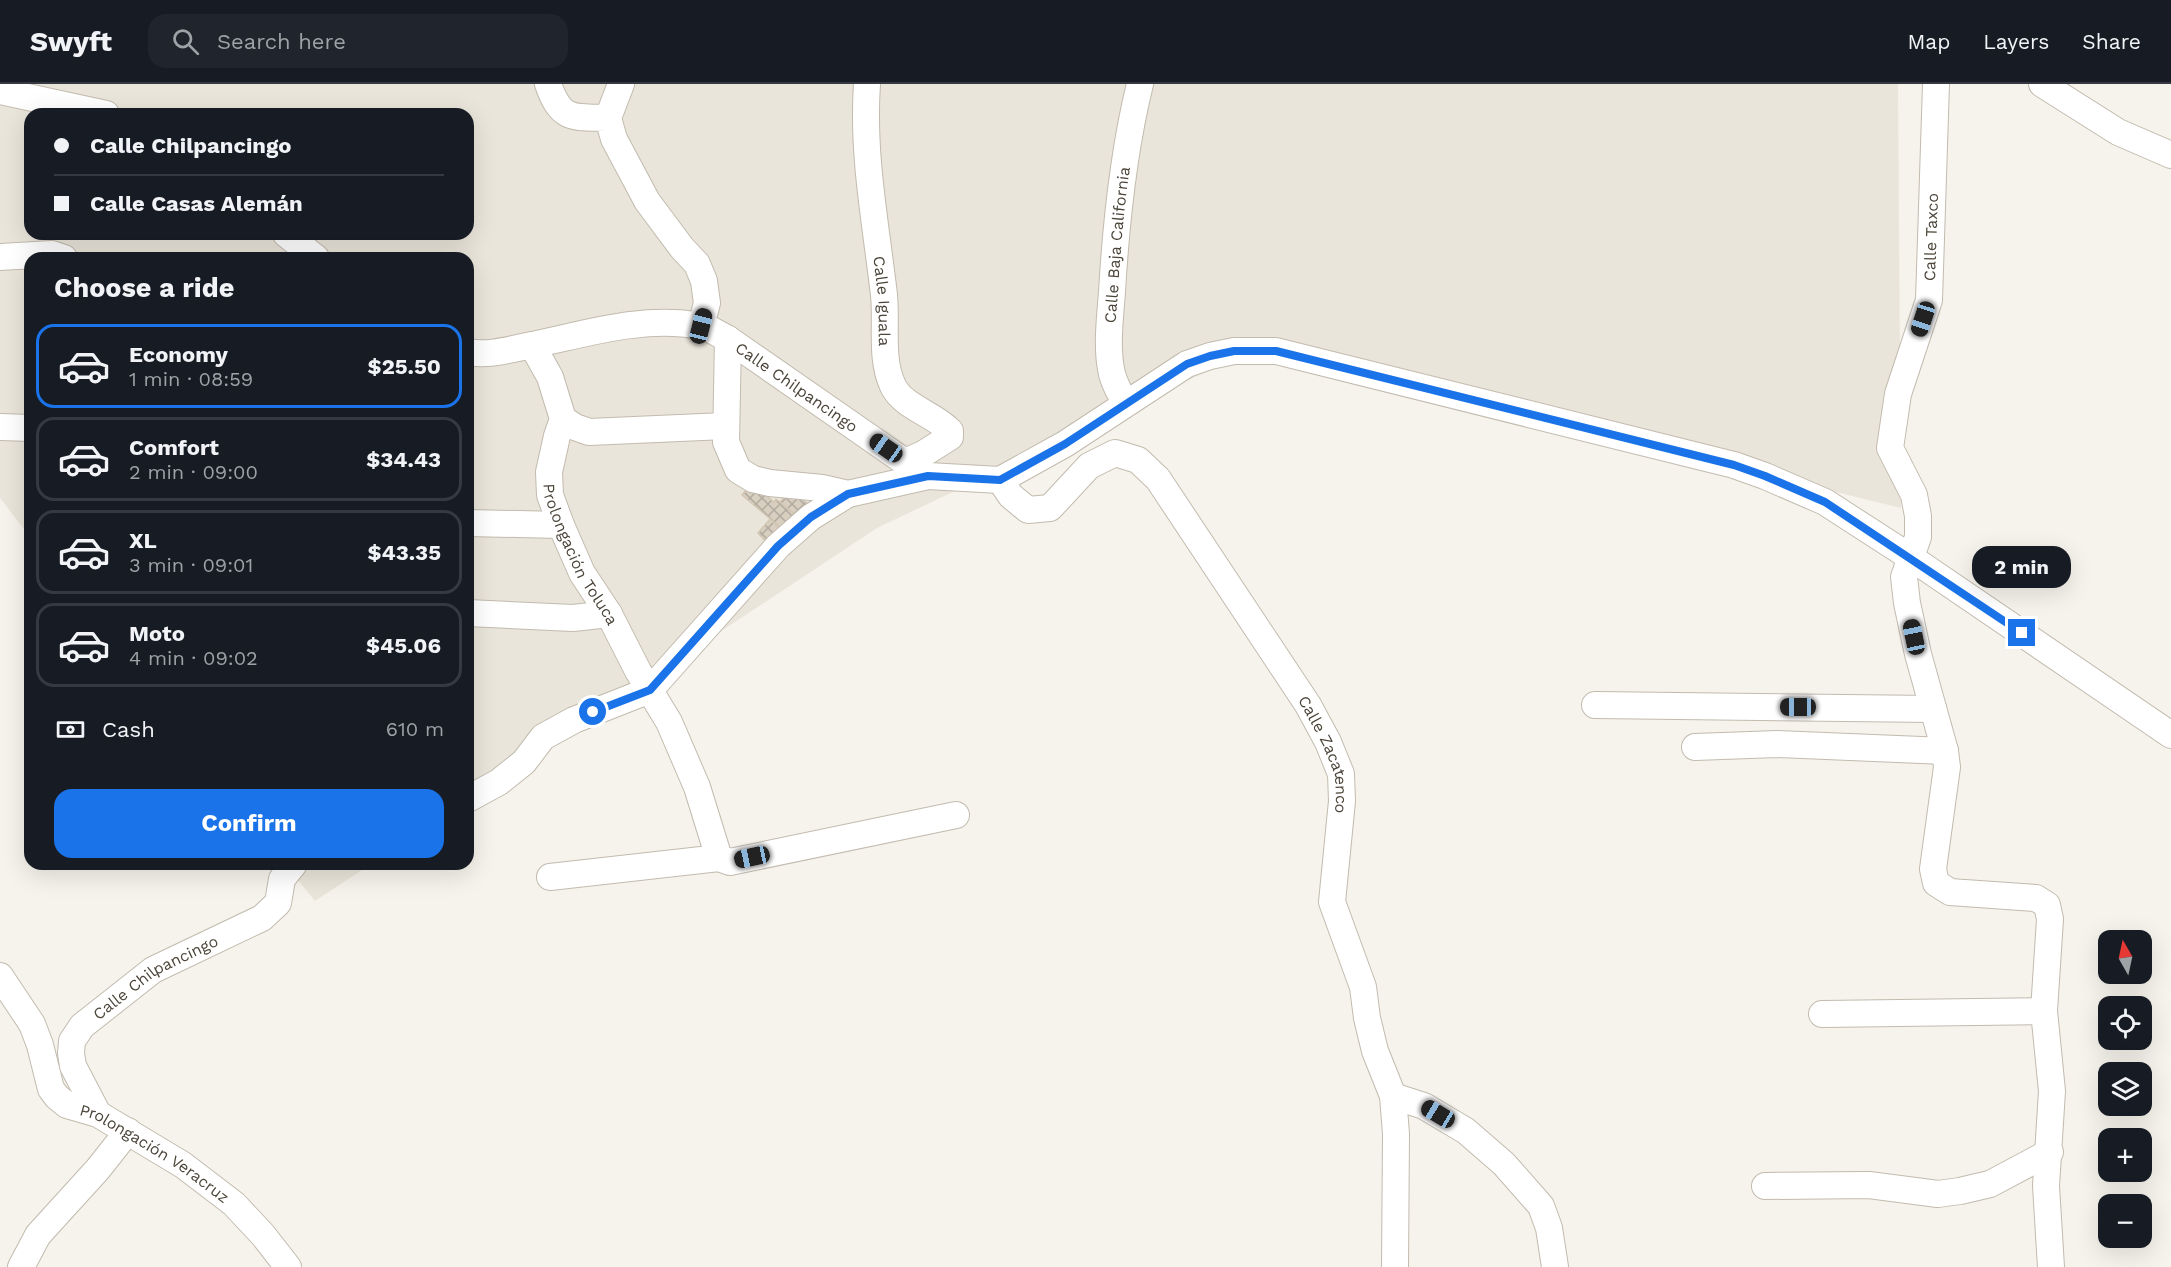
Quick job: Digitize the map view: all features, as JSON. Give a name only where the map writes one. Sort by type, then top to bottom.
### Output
[{"type":"street","points":[[548,84],[552,97],[562,111],[572,117],[608,118]]},
{"type":"street","points":[[621,84],[608,118],[614,139],[647,201],[682,248],[697,264],[704,281],[707,303],[701,326]]},
{"type":"street","name":"Calle Iguala","points":[[867,84],[869,168],[884,296],[889,376],[894,389],[906,401],[943,424],[950,431],[950,437],[905,462]]},
{"type":"street","name":"Calle Baja California","points":[[1126,403],[1114,379],[1109,343],[1115,230],[1128,132],[1140,84]]},
{"type":"street","name":"Calle Taxco","points":[[1936,84],[1929,300],[1898,394],[1890,448],[1914,495],[1918,516],[1918,537],[1905,578],[1907,603],[1947,767],[1933,869],[1936,883],[1950,892],[2036,898],[2047,905],[2050,920],[2044,1011]]},
{"type":"street","points":[[2042,84],[2118,132],[2171,154]]},
{"type":"street","points":[[0,91],[78,108]]},
{"type":"street","points":[[294,240],[308,252]]},
{"type":"street","points":[[0,257],[24,256]]},
{"type":"street","name":"Calle Chilpancingo","points":[[474,352],[503,351],[621,326],[657,323],[701,326],[729,339],[928,476],[1000,480]]},
{"type":"street","points":[[729,339],[726,442],[730,456],[738,470],[753,479],[771,483],[822,488],[848,494]]},
{"type":"street","points":[[532,345],[550,377],[563,419],[575,427],[590,432],[725,426]]},
{"type":"street","points":[[1000,480],[1065,444],[1187,364],[1234,351],[1276,351],[1734,465],[1765,476],[1825,502],[1910,557],[2171,735]]},
{"type":"street","name":"Prolongación Toluca","points":[[563,419],[549,472],[550,495],[582,573],[609,614],[669,723],[697,788],[719,858]]},
{"type":"street","points":[[0,427],[24,428]]},
{"type":"street","name":"Calle Zacatenco","points":[[1000,480],[1011,496],[1028,510],[1050,508],[1089,466],[1114,453],[1138,460],[1158,479],[1308,705],[1328,742],[1341,774],[1342,801],[1332,902],[1363,987],[1366,1018],[1375,1051],[1393,1096],[1395,1267]]},
{"type":"street","points":[[474,796],[499,782],[524,762],[543,737],[574,720],[650,690],[778,546],[811,517],[848,494],[928,476]]},
{"type":"street","points":[[474,523],[561,525]]},
{"type":"street","points":[[474,613],[573,618],[609,614]]},
{"type":"street","points":[[1595,705],[1933,709]]},
{"type":"street","points":[[1695,747],[1777,744],[1945,752]]},
{"type":"street","points":[[550,877],[719,858],[730,862],[956,815]]},
{"type":"street","name":"Calle Chilpancingo","points":[[98,1114],[73,1066],[72,1041],[82,1026],[153,970],[262,918],[278,903],[282,879],[289,870]]},
{"type":"street","name":"Prolongación Veracruz","points":[[0,976],[32,1024],[51,1089],[67,1105],[98,1114],[183,1165],[234,1204],[263,1235],[288,1267]]},
{"type":"street","points":[[1822,1014],[2044,1011],[2052,1090],[2050,1152],[2046,1186],[2051,1267]]},
{"type":"street","points":[[1393,1096],[1424,1106],[1466,1131],[1504,1164],[1540,1206],[1549,1228],[1555,1267]]},
{"type":"street","points":[[21,1267],[38,1235],[98,1169],[128,1131]]},
{"type":"street","points":[[1765,1186],[1869,1185],[1938,1194],[1990,1184],[2050,1152]]},
{"type":"shaded area","points":[[0,84],[1898,84],[1901,508],[1254,349],[877,528],[474,795],[474,252],[24,252],[24,529],[0,498]]},
{"type":"shaded area","points":[[290,870],[362,870],[315,901]]},
{"type":"building","points":[[752,483],[774,502],[776,499],[800,519],[787,533],[742,495]]},
{"type":"building","points":[[791,490],[814,509],[803,521],[780,502]]},
{"type":"building","points":[[770,519],[785,534],[771,547],[758,533]]},
{"type":"route","points":[[593,712],[650,690],[778,546],[811,517],[848,494],[928,476],[1000,480],[1065,444],[1187,364],[1234,351],[1276,351],[1734,465],[1765,476],[1825,502],[2022,633]]}]
